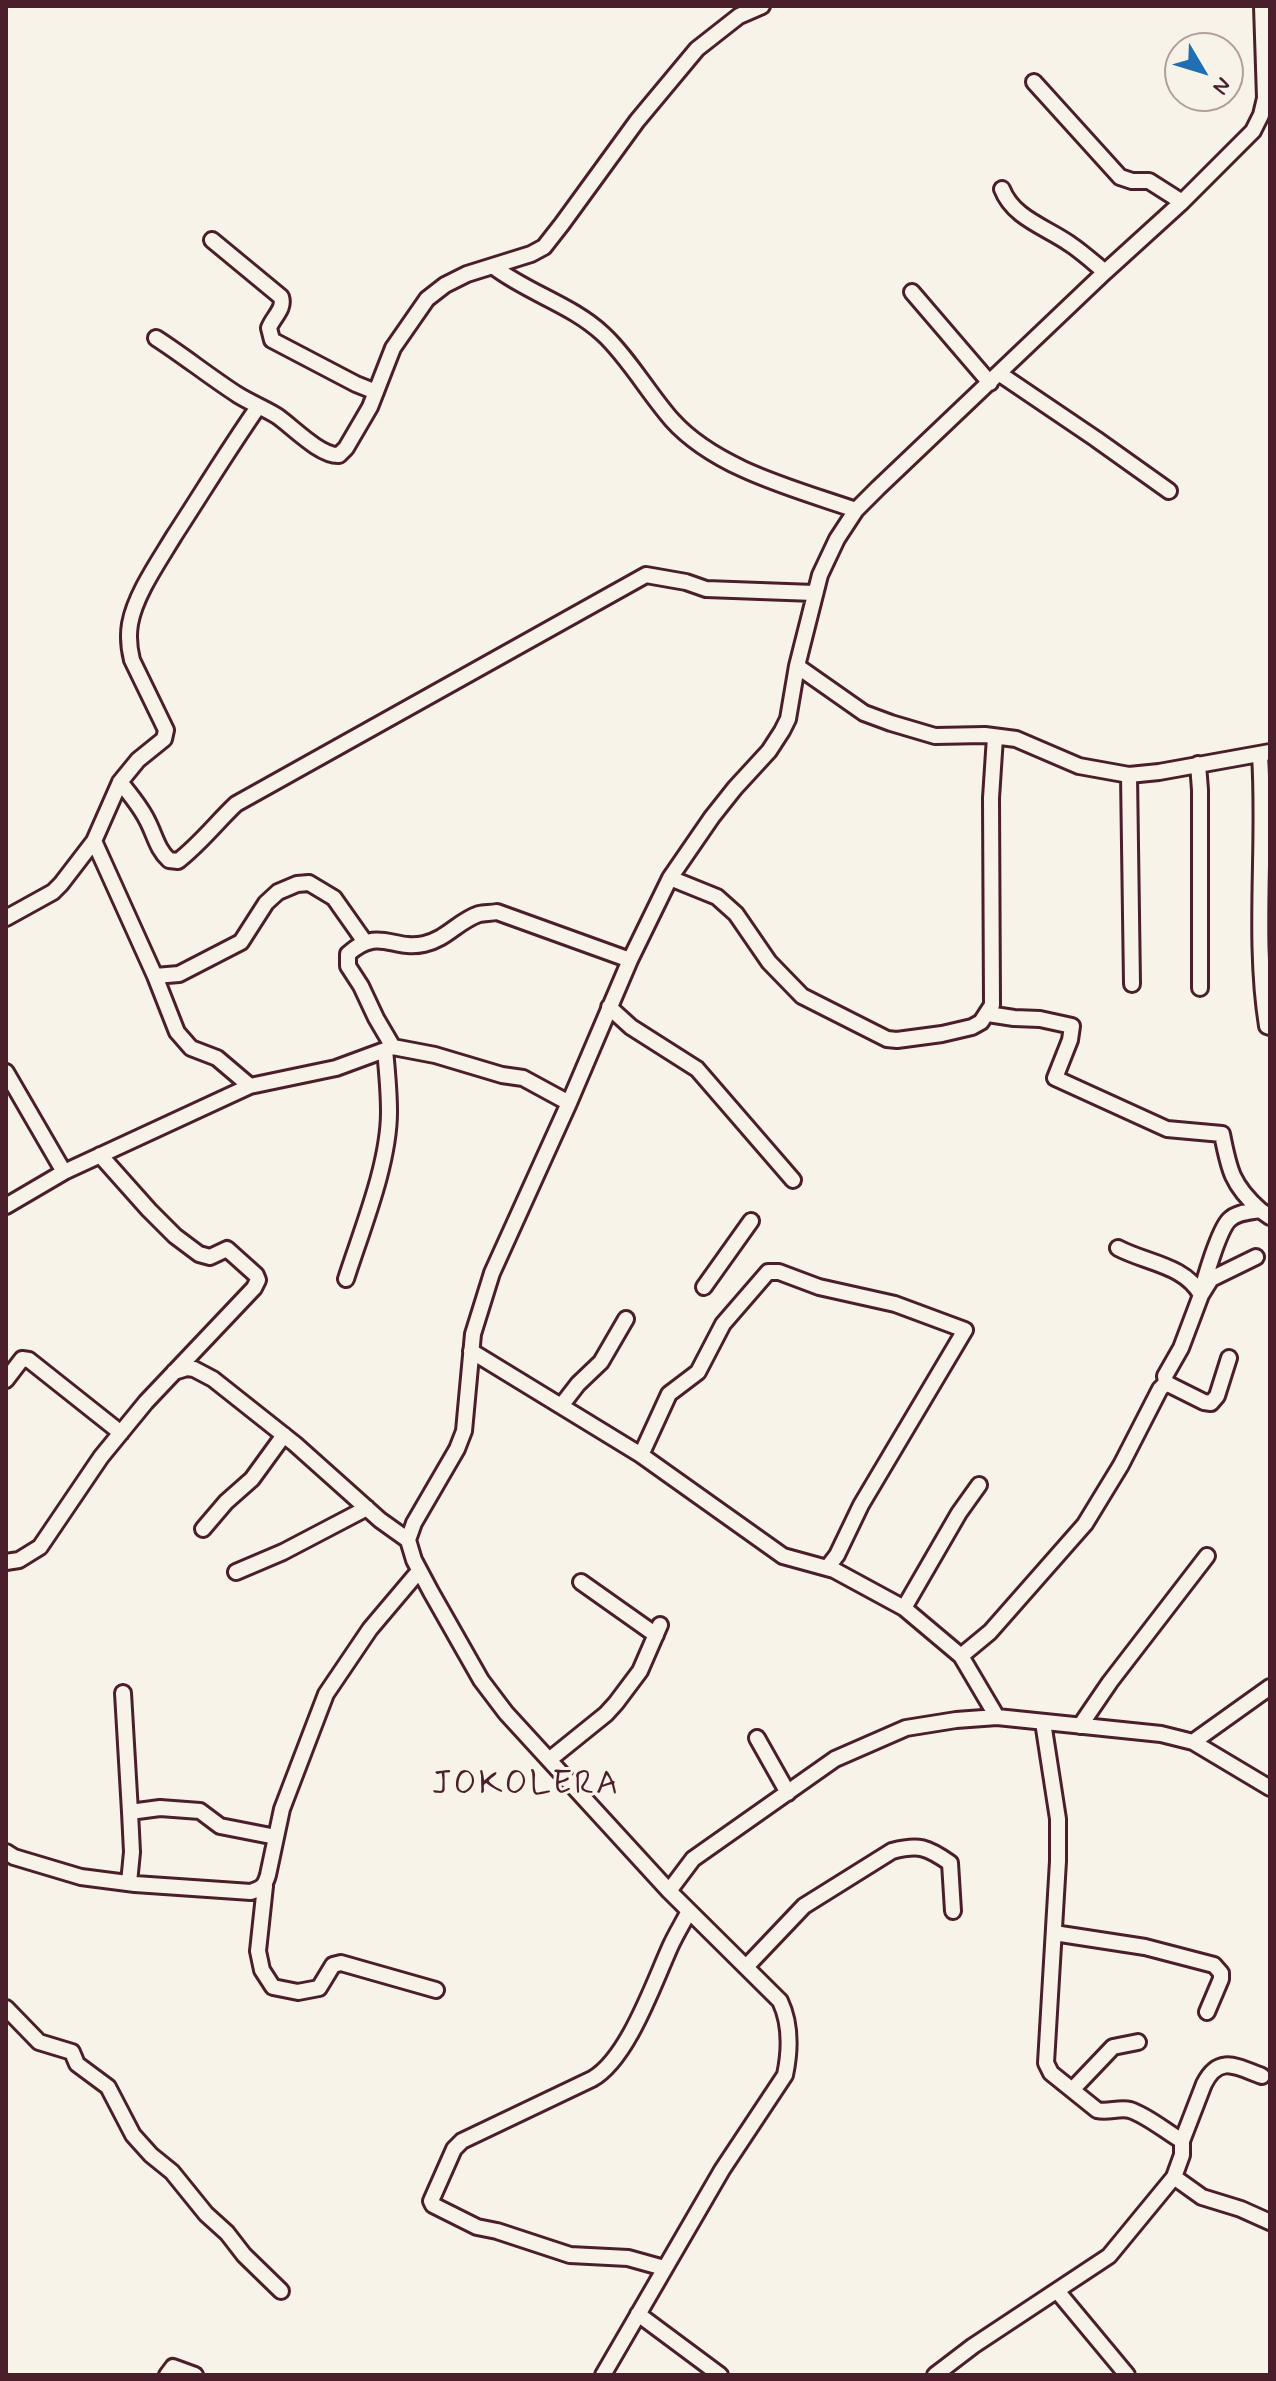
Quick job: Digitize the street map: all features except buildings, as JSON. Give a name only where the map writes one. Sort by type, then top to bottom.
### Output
[{"type":"street","points":[[156,338],[258,407],[274,414],[309,441],[335,456],[339,455],[370,407],[393,348],[427,299],[456,280],[544,247],[637,121],[697,49],[734,11],[762,6]]},
{"type":"street","points":[[603,2375],[722,2170],[785,2075],[787,2017],[780,2001],[669,1891],[506,1713],[481,1680],[419,1571],[409,1550],[408,1540],[414,1523],[457,1449],[464,1431],[475,1323],[492,1273],[630,960],[670,878],[712,817],[769,751],[788,719],[814,593],[837,539],[856,510],[1246,139],[1266,109],[1262,6]]},
{"type":"street","points":[[1034,82],[1121,178],[1149,181],[1182,202]]},
{"type":"street","points":[[1002,189],[1017,211],[1071,244],[1105,272]]},
{"type":"street","points":[[212,240],[281,297],[281,309],[269,328],[272,340],[376,392]]},
{"type":"street","points":[[494,267],[513,282],[563,307],[605,335],[672,420],[712,453],[788,487],[856,510]]},
{"type":"street","points":[[912,292],[995,378],[1169,491]]},
{"type":"street","points":[[6,918],[57,889],[94,841],[120,782],[138,760],[164,739],[166,730],[132,660],[130,623],[159,560],[258,407]]},
{"type":"street","points":[[120,782],[141,808],[155,835],[158,849],[169,860],[178,861],[195,848],[236,804],[646,575],[706,589],[814,593]]},
{"type":"street","points":[[797,666],[864,713],[891,723],[935,736],[985,735],[1016,739],[1079,766],[1129,775],[1265,754],[1263,825],[1266,895],[1261,986],[1267,1026],[1270,1027]]},
{"type":"street","points":[[670,878],[717,897],[736,914],[769,962],[802,996],[887,1039],[961,1030],[981,1022],[992,1005],[991,798],[995,737]]},
{"type":"street","points":[[1198,764],[1201,803],[1200,988]]},
{"type":"street","points":[[1129,775],[1132,984]]},
{"type":"street","points":[[94,841],[177,1032],[191,1048],[217,1058],[250,1086]]},
{"type":"street","points":[[155,976],[179,974],[241,942],[266,903],[278,892],[297,884],[309,883],[334,898],[365,942]]},
{"type":"street","points":[[346,1279],[381,1166],[389,1113],[389,1048],[361,986],[348,966],[348,954],[357,946],[374,940],[420,946],[447,936],[478,915],[497,912],[630,960]]},
{"type":"street","points":[[609,1007],[631,1027],[697,1069],[793,1180]]},
{"type":"street","points":[[988,1014],[1040,1019],[1072,1026],[1070,1040],[1055,1078],[1167,1129],[1222,1134],[1229,1170],[1242,1194],[1265,1214]]},
{"type":"street","points":[[6,1206],[64,1172],[250,1086],[336,1068],[389,1048],[435,1055],[502,1075],[523,1078],[569,1103]]},
{"type":"street","points":[[6,1072],[64,1172]]},
{"type":"street","points":[[6,1562],[19,1560],[40,1547],[101,1457],[174,1372],[254,1288],[257,1277],[227,1249],[210,1257],[199,1254],[175,1236],[100,1155]]},
{"type":"street","points":[[1166,1383],[1165,1376],[1181,1348],[1226,1222],[1237,1214],[1265,1214]]},
{"type":"street","points":[[704,1287],[751,1221]]},
{"type":"street","points":[[1118,1248],[1187,1277],[1201,1295]]},
{"type":"street","points":[[1201,1295],[1211,1279],[1256,1257]]},
{"type":"street","points":[[641,1455],[669,1394],[698,1372],[723,1324],[768,1272],[779,1272],[819,1287],[895,1304],[965,1330],[827,1568]]},
{"type":"street","points":[[561,1406],[601,1362],[626,1319]]},
{"type":"street","points":[[471,1351],[641,1455],[783,1556],[844,1575],[904,1608],[961,1656],[997,1717]]},
{"type":"street","points":[[1166,1383],[1211,1403],[1217,1396],[1229,1358]]},
{"type":"street","points":[[6,1380],[22,1359],[29,1360],[121,1433]]},
{"type":"street","points":[[174,1372],[194,1369],[213,1379],[408,1540]]},
{"type":"street","points":[[886,1455],[898,1428],[941,1377]]},
{"type":"street","points":[[961,1656],[990,1632],[1085,1524],[1166,1383]]},
{"type":"street","points":[[203,1529],[226,1502],[252,1479],[284,1435]]},
{"type":"street","points":[[904,1608],[959,1513],[979,1485]]},
{"type":"street","points":[[236,1572],[283,1552],[367,1508]]},
{"type":"street","points":[[1080,1726],[1207,1556]]},
{"type":"street","points":[[419,1571],[370,1629],[326,1694],[282,1809],[265,1886],[258,1951],[262,1970],[273,1987],[298,1992],[319,1988],[333,1965],[341,1963],[436,1990]]},
{"type":"street","points":[[549,1760],[616,1703],[640,1671],[658,1630],[581,1582]]},
{"type":"street","points":[[1193,1742],[1270,1687]]},
{"type":"street","points":[[123,1693],[132,1852],[129,1883]]},
{"type":"street","points":[[669,1891],[693,1859],[835,1759],[906,1728],[997,1717],[1161,1734],[1193,1742],[1270,1788]]},
{"type":"street","points":[[1043,1722],[1058,1819],[1058,1880],[1046,2063],[1051,2073],[1100,2111],[1132,2111],[1182,2141]]},
{"type":"street","points":[[757,1738],[788,1793]]},
{"type":"street","points":[[130,1812],[160,1808],[200,1811],[220,1826],[276,1837]]},
{"type":"street","points":[[746,1967],[804,1906],[892,1851],[902,1848],[928,1848],[950,1863],[953,1911]]},
{"type":"street","points":[[8,1857],[81,1877],[129,1883],[251,1892],[265,1886]]},
{"type":"street","points":[[664,2268],[628,2258],[570,2255],[477,2227],[433,2205],[431,2201],[454,2149],[462,2141],[602,2074],[615,2061],[689,1911]]},
{"type":"street","points":[[1054,1933],[1145,1947],[1214,1965],[1221,1973],[1221,1979],[1207,2012]]},
{"type":"street","points":[[6,2008],[39,2042],[72,2052],[77,2064],[108,2087],[133,2135],[172,2172],[244,2255],[281,2291]]},
{"type":"street","points":[[1072,2090],[1113,2047],[1138,2042]]},
{"type":"street","points":[[935,2375],[973,2346],[1109,2256],[1174,2177],[1182,2155],[1182,2141],[1204,2084],[1217,2067],[1231,2065],[1262,2076]]},
{"type":"street","points":[[1174,2177],[1202,2197],[1270,2222]]},
{"type":"street","points":[[1058,2292],[1127,2375]]},
{"type":"street","points":[[638,2314],[720,2375]]},
{"type":"street","points":[[167,2375],[173,2367],[195,2375]]},
{"type":"district","name":"JOKOLERA","points":[[526,1786]]}]
